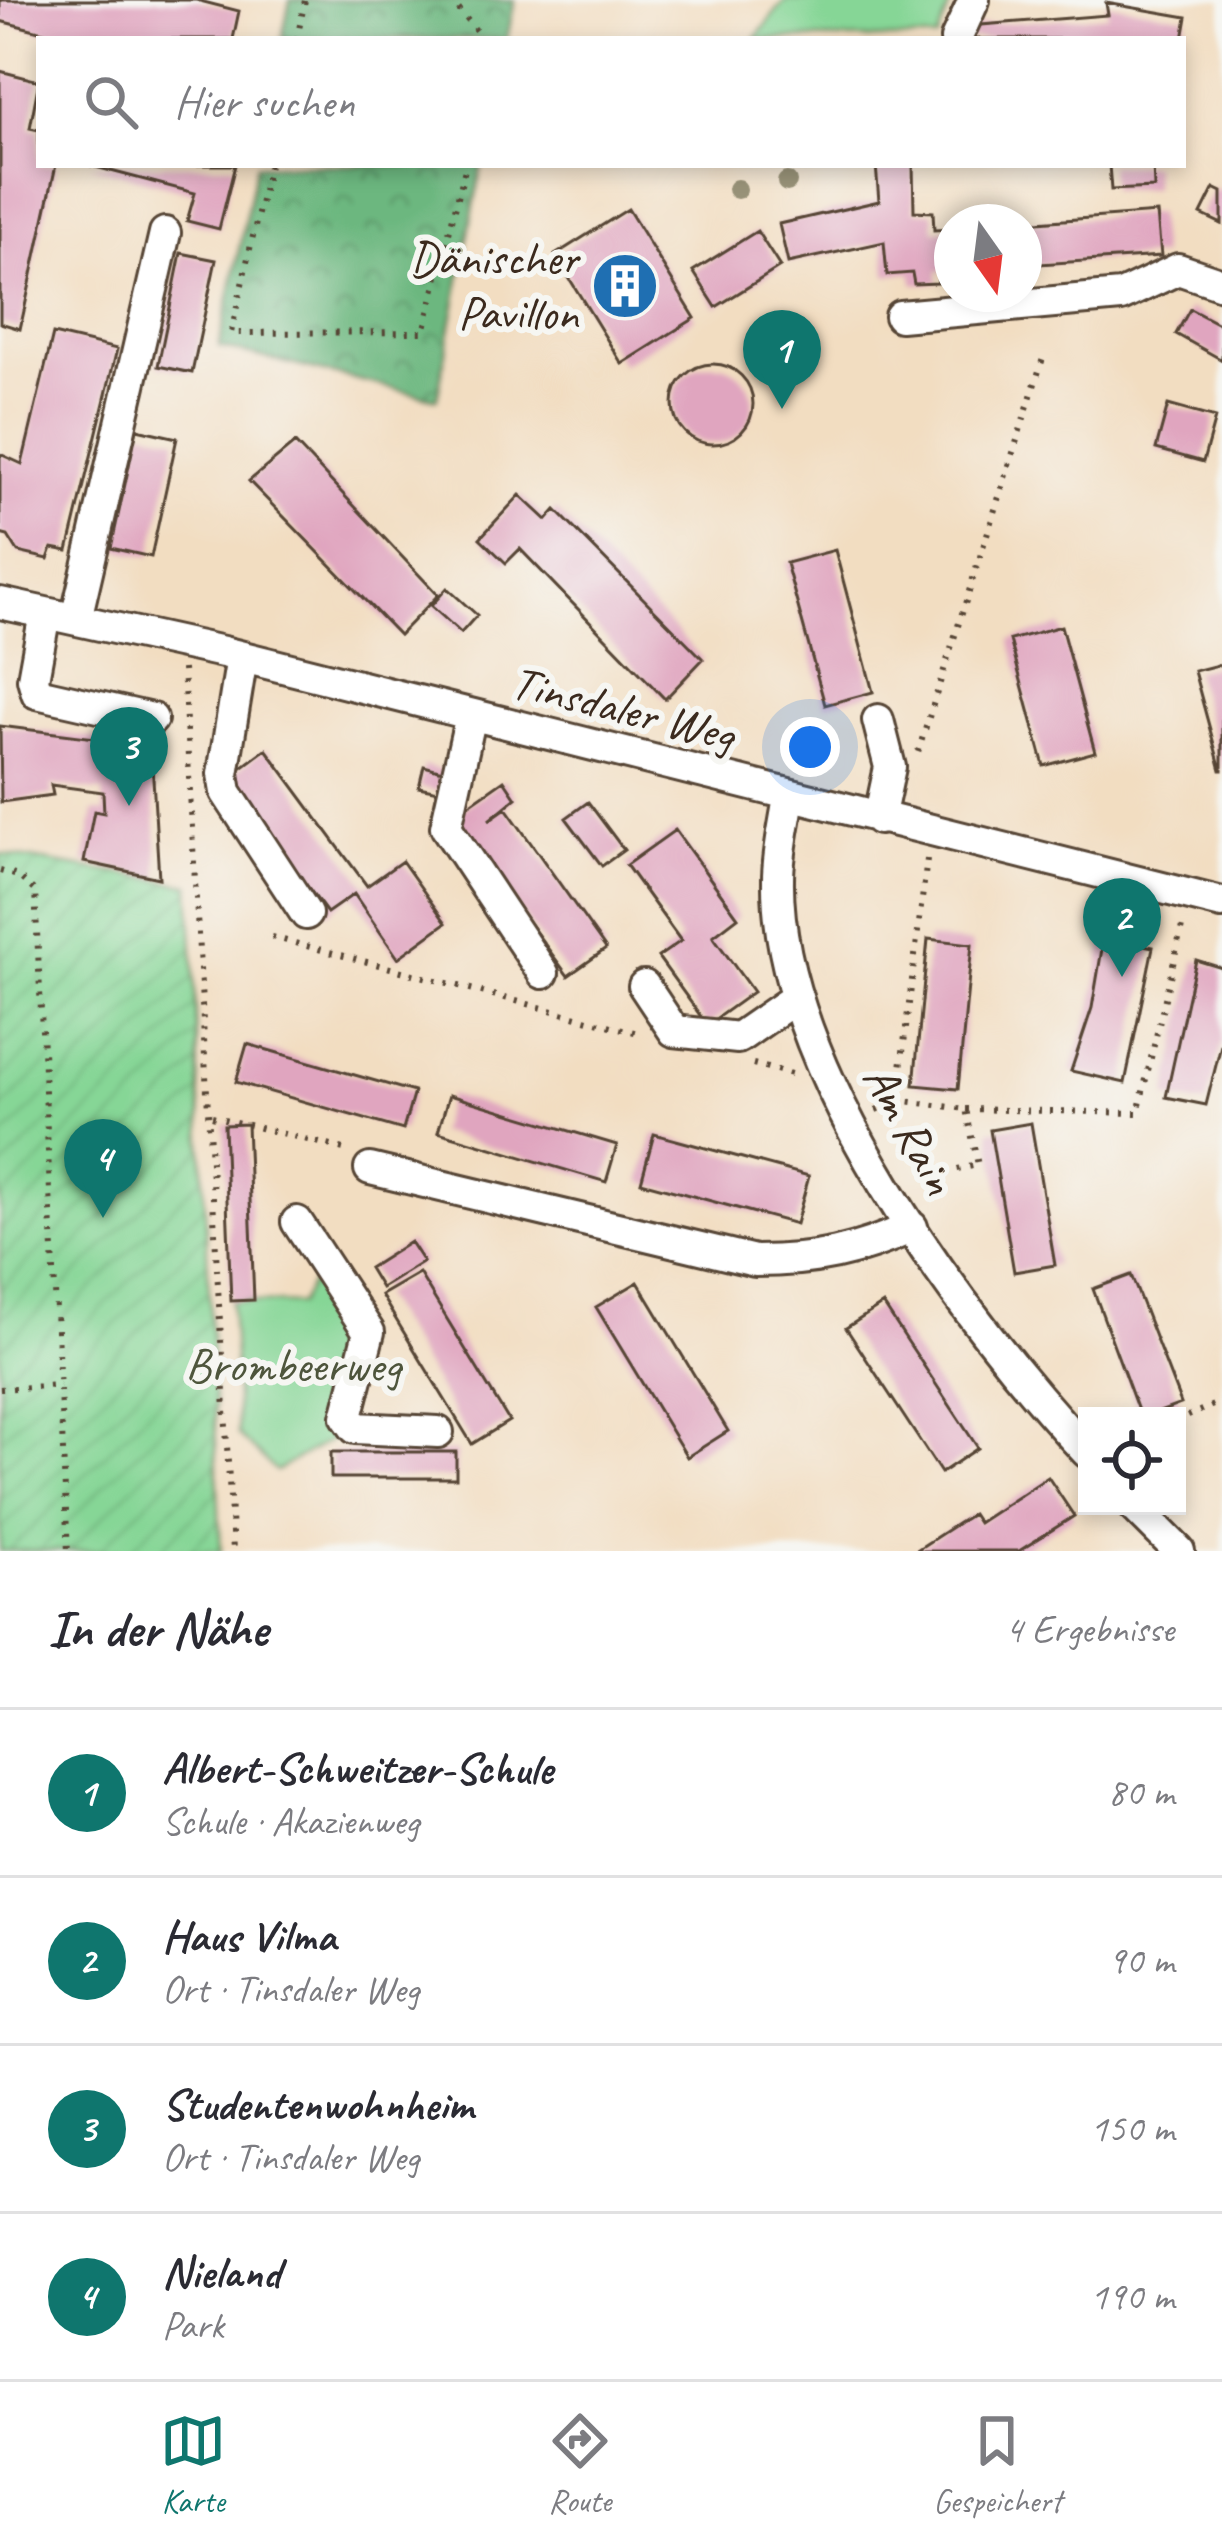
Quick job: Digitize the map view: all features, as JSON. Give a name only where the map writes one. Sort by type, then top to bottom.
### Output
[{"type":"street","points":[[957,36],[974,0]]},
{"type":"street","points":[[152,719],[37,693],[33,679],[61,616],[165,233]]},
{"type":"street","points":[[900,316],[1120,296],[1178,268],[1222,284]]},
{"type":"street","name":"Tinsdaler Weg","points":[[0,603],[180,641],[1222,903]]},
{"type":"street","points":[[242,657],[223,774],[226,792],[306,914]]},
{"type":"street","points":[[471,716],[446,827],[543,974]]},
{"type":"street","points":[[878,720],[890,766],[879,820]]},
{"type":"street","name":"Am Rain","points":[[789,797],[778,880],[797,998],[831,1084],[912,1227],[1029,1390],[1078,1442]]},
{"type":"street","points":[[644,986],[674,1031],[738,1039],[797,998]]},
{"type":"street","points":[[370,1168],[755,1261],[815,1261],[858,1252],[912,1227]]},
{"type":"street","points":[[297,1222],[370,1332],[347,1417],[355,1428],[438,1432]]},
{"type":"street","points":[[1140,1515],[1159,1546]]},
{"type":"path","points":[[298,36],[305,0]]},
{"type":"path","points":[[452,0],[482,36]]},
{"type":"path","points":[[267,168],[231,333],[424,332],[465,168]]},
{"type":"path","points":[[917,756],[1044,355]]},
{"type":"path","points":[[180,641],[212,1116],[233,1551]]},
{"type":"path","points":[[898,1100],[930,832]]},
{"type":"path","points":[[0,871],[18,875],[34,891],[68,1551]]},
{"type":"path","points":[[851,1122],[898,1100],[966,1109],[1138,1113],[1190,896]]},
{"type":"path","points":[[272,937],[652,1037]]},
{"type":"path","points":[[742,1060],[831,1084]]},
{"type":"path","points":[[937,1173],[978,1165],[966,1109]]},
{"type":"path","points":[[212,1116],[379,1158],[370,1168]]},
{"type":"path","points":[[0,1389],[60,1385]]},
{"type":"path","points":[[1186,1417],[1222,1401]]},
{"type":"green space","points":[[290,0],[515,0],[508,36],[283,36]]},
{"type":"green space","points":[[785,0],[952,0],[938,36],[757,36]]},
{"type":"green space","points":[[255,168],[481,168],[437,399],[219,347]]},
{"type":"green space","points":[[0,854],[190,885],[221,1551],[0,1551]]},
{"type":"green space","name":"Brombeerweg","points":[[322,1265],[361,1338],[332,1439],[276,1471],[238,1435],[231,1301],[299,1304]]},
{"type":"building","points":[[0,0],[196,0],[239,11],[234,36],[59,36],[0,21]]},
{"type":"building","points":[[1106,3],[1187,17],[1184,36],[970,36],[969,26],[1108,15]]},
{"type":"building","points":[[0,71],[36,80],[30,128],[36,129],[36,168],[55,168],[20,329],[0,323]]},
{"type":"building","points":[[99,168],[234,168],[219,229],[187,221],[195,193]]},
{"type":"building","points":[[876,168],[913,168],[914,211],[933,212],[934,283],[914,284],[912,273],[887,275],[884,242],[788,263],[779,224],[879,201]]},
{"type":"building","points":[[1109,168],[1153,168],[1154,188],[1111,190]]},
{"type":"building","points":[[1214,188],[1222,192],[1222,224],[1201,214]]},
{"type":"building","name":"Dänischer Pavillon","points":[[628,209],[695,318],[622,364],[555,255]]},
{"type":"building","points":[[1157,213],[1161,256],[1042,264],[1042,222]]},
{"type":"building","points":[[757,231],[780,267],[716,307],[693,271]]},
{"type":"building","points":[[181,253],[216,260],[192,373],[158,366]]},
{"type":"building","points":[[1190,309],[1222,326],[1222,360],[1176,334]]},
{"type":"building","points":[[53,334],[117,349],[68,551],[52,548],[48,559],[18,552],[8,536],[0,534],[0,454],[22,464]]},
{"type":"building","points":[[713,364],[742,375],[753,404],[742,433],[713,444],[684,433],[673,404],[684,375]]},
{"type":"building","points":[[1168,405],[1215,418],[1203,462],[1156,449]]},
{"type":"building","points":[[137,429],[177,438],[151,557],[111,548]]},
{"type":"building","points":[[295,443],[438,595],[399,635],[249,481]]},
{"type":"building","points":[[520,495],[547,520],[556,510],[703,659],[665,699],[520,549],[506,563],[480,538]]},
{"type":"building","points":[[835,550],[873,692],[825,705],[786,563]]},
{"type":"building","points":[[447,588],[477,615],[461,633],[431,606]]},
{"type":"building","points":[[1061,626],[1095,752],[1044,766],[1010,640]]},
{"type":"building","points":[[1222,664],[1222,770],[1221,770],[1194,671]]},
{"type":"building","points":[[0,726],[151,745],[159,878],[84,862],[94,811],[104,813],[103,792],[51,785],[53,795],[1,802]]},
{"type":"building","points":[[266,749],[367,886],[402,861],[446,923],[398,958],[354,894],[327,913],[227,778]]},
{"type":"building","points":[[424,766],[443,771],[438,791],[419,787]]},
{"type":"building","points":[[504,780],[516,798],[489,820],[506,808],[606,949],[568,976],[451,817]]},
{"type":"building","points":[[588,802],[624,850],[602,866],[566,818]]},
{"type":"building","points":[[675,830],[738,917],[713,936],[753,992],[707,1025],[658,957],[681,941],[626,865]]},
{"type":"building","points":[[1104,937],[1153,947],[1125,1083],[1071,1071],[1092,1008]]},
{"type":"building","points":[[928,939],[972,944],[958,1089],[914,1085]]},
{"type":"building","points":[[1196,960],[1222,968],[1222,1041],[1206,1105],[1166,1097]]},
{"type":"building","points":[[247,1044],[414,1092],[403,1130],[236,1082]]},
{"type":"building","points":[[449,1095],[617,1145],[606,1182],[438,1132]]},
{"type":"building","points":[[1031,1123],[1055,1265],[1014,1272],[990,1130]]},
{"type":"building","points":[[247,1124],[254,1300],[231,1301],[224,1125]]},
{"type":"building","points":[[654,1134],[809,1176],[796,1224],[641,1182]]},
{"type":"building","points":[[410,1242],[423,1262],[381,1288],[369,1268]]},
{"type":"building","points":[[419,1273],[509,1421],[472,1444],[381,1295]]},
{"type":"building","points":[[1131,1275],[1181,1404],[1137,1407],[1093,1289]]},
{"type":"building","points":[[638,1282],[728,1431],[687,1457],[596,1307]]},
{"type":"building","points":[[883,1304],[978,1448],[941,1473],[846,1328]]},
{"type":"building","points":[[331,1452],[456,1452],[456,1478],[331,1478]]},
{"type":"building","points":[[1048,1477],[1074,1516],[1019,1551],[915,1551],[972,1514],[978,1523]]},
{"type":"place","name":"Dänischer Pavillon","points":[[625,286]]},
{"type":"place","name":"Albert-Schweitzer-Schule","points":[[782,409]]},
{"type":"place","name":"Studentenwohnheim","points":[[129,806]]},
{"type":"place","name":"Haus Vilma","points":[[1122,977]]},
{"type":"place","name":"Nieland","points":[[103,1218]]}]
